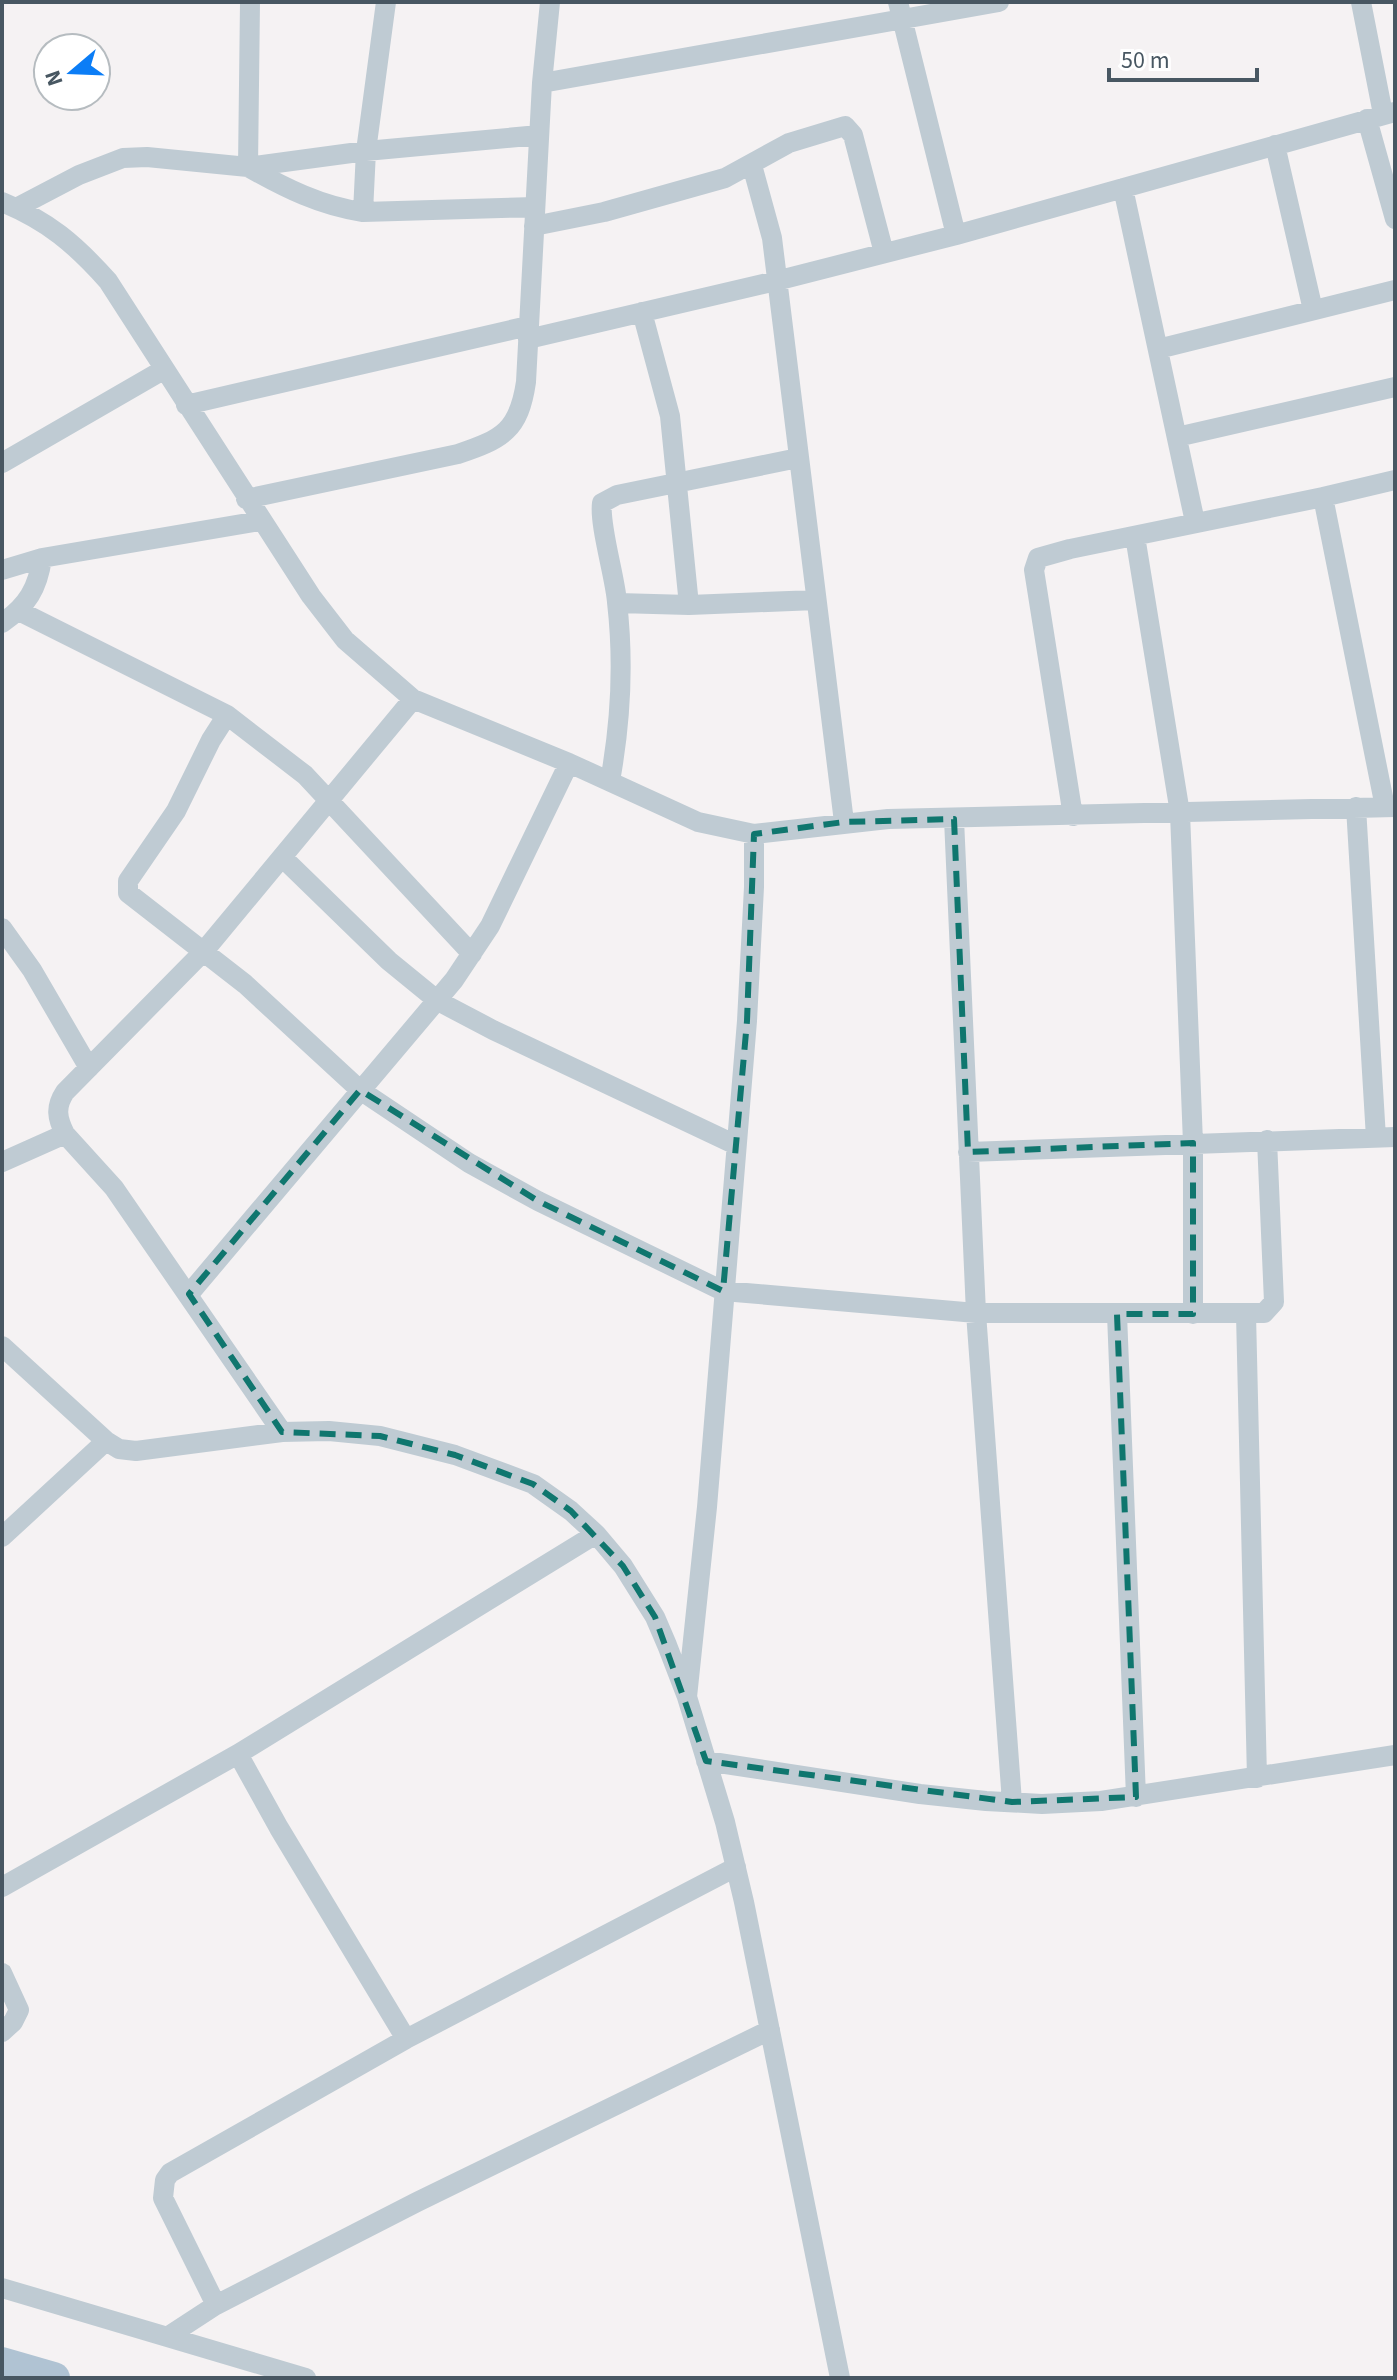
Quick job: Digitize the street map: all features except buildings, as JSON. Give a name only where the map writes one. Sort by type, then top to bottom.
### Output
[{"type":"main road","points":[[2,2363],[44,2377]]},
{"type":"street","points":[[248,167],[250,2]]},
{"type":"street","points":[[363,212],[366,151],[386,2]]},
{"type":"street","points":[[246,499],[481,447],[513,424],[522,410],[542,83],[550,2]]},
{"type":"street","points":[[542,83],[901,11],[999,2]]},
{"type":"street","points":[[1361,2],[1382,115],[1395,219]]},
{"type":"street","points":[[901,11],[956,235]]},
{"type":"street","points":[[186,405],[528,332],[642,312],[776,281],[956,235],[1382,115]]},
{"type":"street","points":[[248,167],[319,202],[363,212],[534,216],[670,195],[725,178],[789,143],[841,126],[848,127],[858,150],[884,253]]},
{"type":"street","points":[[9,205],[123,158],[147,157],[248,167],[366,151],[539,135]]},
{"type":"street","points":[[1275,145],[1313,310]]},
{"type":"street","points":[[752,165],[772,238],[844,822]]},
{"type":"street","points":[[1123,188],[1195,522]]},
{"type":"street","points":[[9,205],[57,230],[85,255],[125,305],[260,521],[345,640],[413,699],[569,763],[698,822],[754,834],[844,822],[1390,807],[1323,497]]},
{"type":"street","points":[[1158,349],[1395,290]]},
{"type":"street","points":[[642,312],[666,395],[689,605]]},
{"type":"street","points":[[2,463],[163,370]]},
{"type":"street","points":[[1177,437],[1395,387]]},
{"type":"street","points":[[610,781],[618,739],[622,683],[618,603],[602,503],[617,495],[798,458]]},
{"type":"street","points":[[1073,816],[1041,620],[1035,563],[1047,555],[1395,480]]},
{"type":"street","points":[[2,570],[42,558],[260,521]]},
{"type":"street","points":[[1135,536],[1180,813],[1193,1143],[1193,1314]]},
{"type":"street","points":[[42,558],[38,582],[32,595],[10,617],[227,715],[305,775],[472,954]]},
{"type":"street","points":[[618,603],[689,605],[816,600]]},
{"type":"street","points":[[282,1432],[114,1188],[65,1134],[57,1114],[59,1101],[204,951],[413,699]]},
{"type":"street","points":[[227,715],[211,740],[176,811],[128,881],[126,888],[136,900],[255,993],[360,1090],[469,1163],[524,1194],[723,1291],[976,1313],[1264,1313],[1274,1302],[1267,1140]]},
{"type":"street","points":[[189,1294],[438,1001],[472,954],[490,926],[569,763]]},
{"type":"street","points":[[968,1152],[1385,1138],[1356,807]]},
{"type":"street","points":[[954,819],[976,1313],[1012,1802]]},
{"type":"street","points":[[687,1697],[707,1507],[736,1145],[754,887],[754,834]]},
{"type":"street","points":[[282,857],[389,961],[438,1001],[736,1145]]},
{"type":"street","points":[[5,936],[89,1068]]},
{"type":"street","points":[[2,1162],[65,1134]]},
{"type":"street","points":[[1117,1314],[1136,1797]]},
{"type":"street","points":[[1246,1314],[1257,1778]]},
{"type":"street","points":[[2,1346],[106,1441],[119,1449],[136,1451],[282,1432],[329,1431],[380,1436],[455,1455],[533,1484],[571,1511],[623,1566],[655,1617],[687,1697],[725,1822],[840,2378]]},
{"type":"street","points":[[2,1537],[106,1441]]},
{"type":"street","points":[[2,1887],[238,1754],[596,1534]]},
{"type":"street","points":[[238,1754],[406,2039]]},
{"type":"street","points":[[706,1761],[920,1794],[1012,1802],[1101,1801],[1136,1797],[1395,1755]]},
{"type":"street","points":[[216,2305],[166,2207],[163,2198],[165,2180],[170,2173],[406,2039],[736,1867]]},
{"type":"street","points":[[2,1973],[19,2010],[13,2022],[2,2032]]},
{"type":"street","points":[[167,2337],[216,2305],[417,2202],[770,2030]]},
{"type":"street","points":[[2,2288],[306,2378]]},
{"type":"highlighted area","points":[[954,819],[968,1152],[1193,1143],[1193,1314],[1117,1314],[1136,1797],[1012,1802],[706,1761],[655,1617],[623,1566],[571,1511],[533,1484],[455,1455],[380,1436],[282,1432],[189,1294],[360,1090],[538,1201],[723,1291],[747,1021],[754,834],[844,822]]}]
